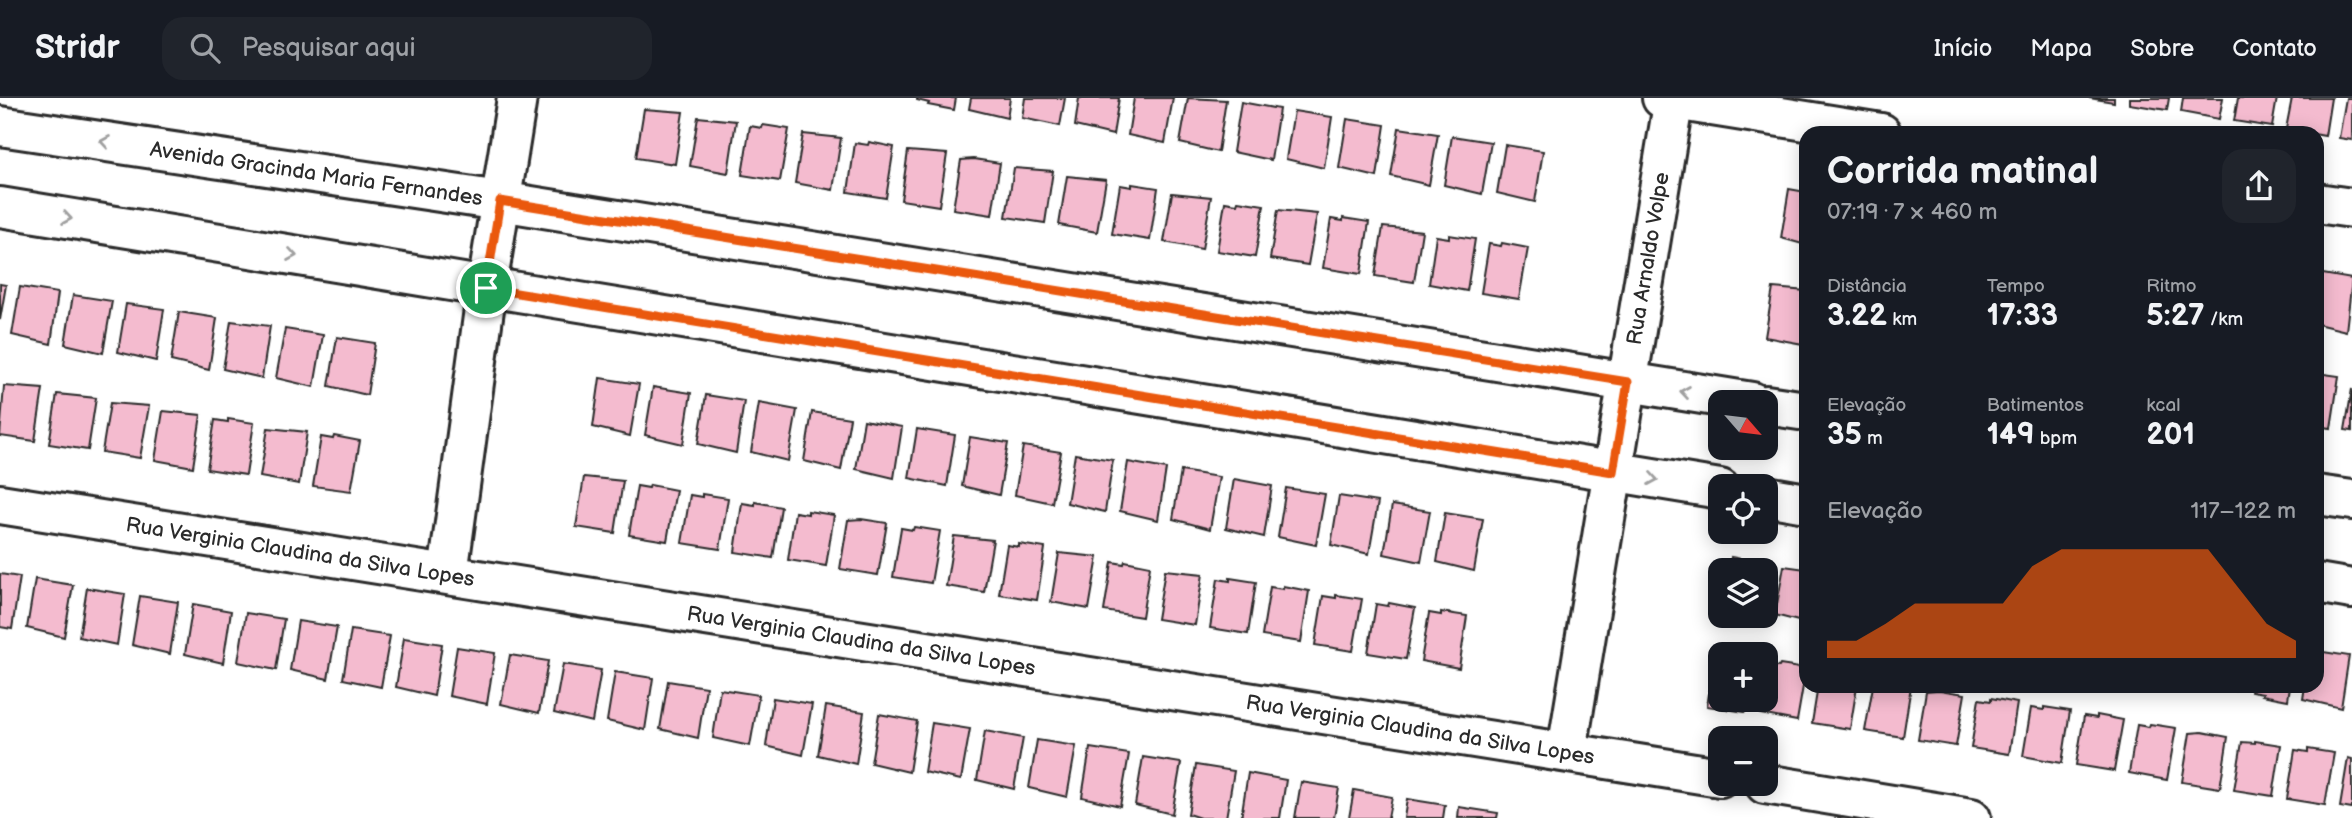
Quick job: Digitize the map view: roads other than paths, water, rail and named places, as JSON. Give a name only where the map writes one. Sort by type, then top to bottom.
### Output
[{"type":"street","points":[[448,574],[486,288],[517,98]]},
{"type":"street","points":[[1670,99],[1838,126]]},
{"type":"street","name":"Rua Arnaldo Volpe","points":[[1567,751],[1628,382],[1670,99]]},
{"type":"street","name":"Avenida Gracinda Maria Fernandes","points":[[0,126],[500,201],[1708,395]]},
{"type":"street","points":[[2324,204],[2352,208]]},
{"type":"street","points":[[0,207],[1708,487]]},
{"type":"street","points":[[1778,407],[1799,410]]},
{"type":"street","points":[[2324,496],[2352,500]]},
{"type":"street","points":[[1778,498],[1799,502]]},
{"type":"street","name":"Rua Verginia Claudina da Silva Lopes","points":[[0,504],[1708,774]]},
{"type":"street","points":[[2324,584],[2352,589]]},
{"type":"street","points":[[1778,786],[1971,818]]}]
